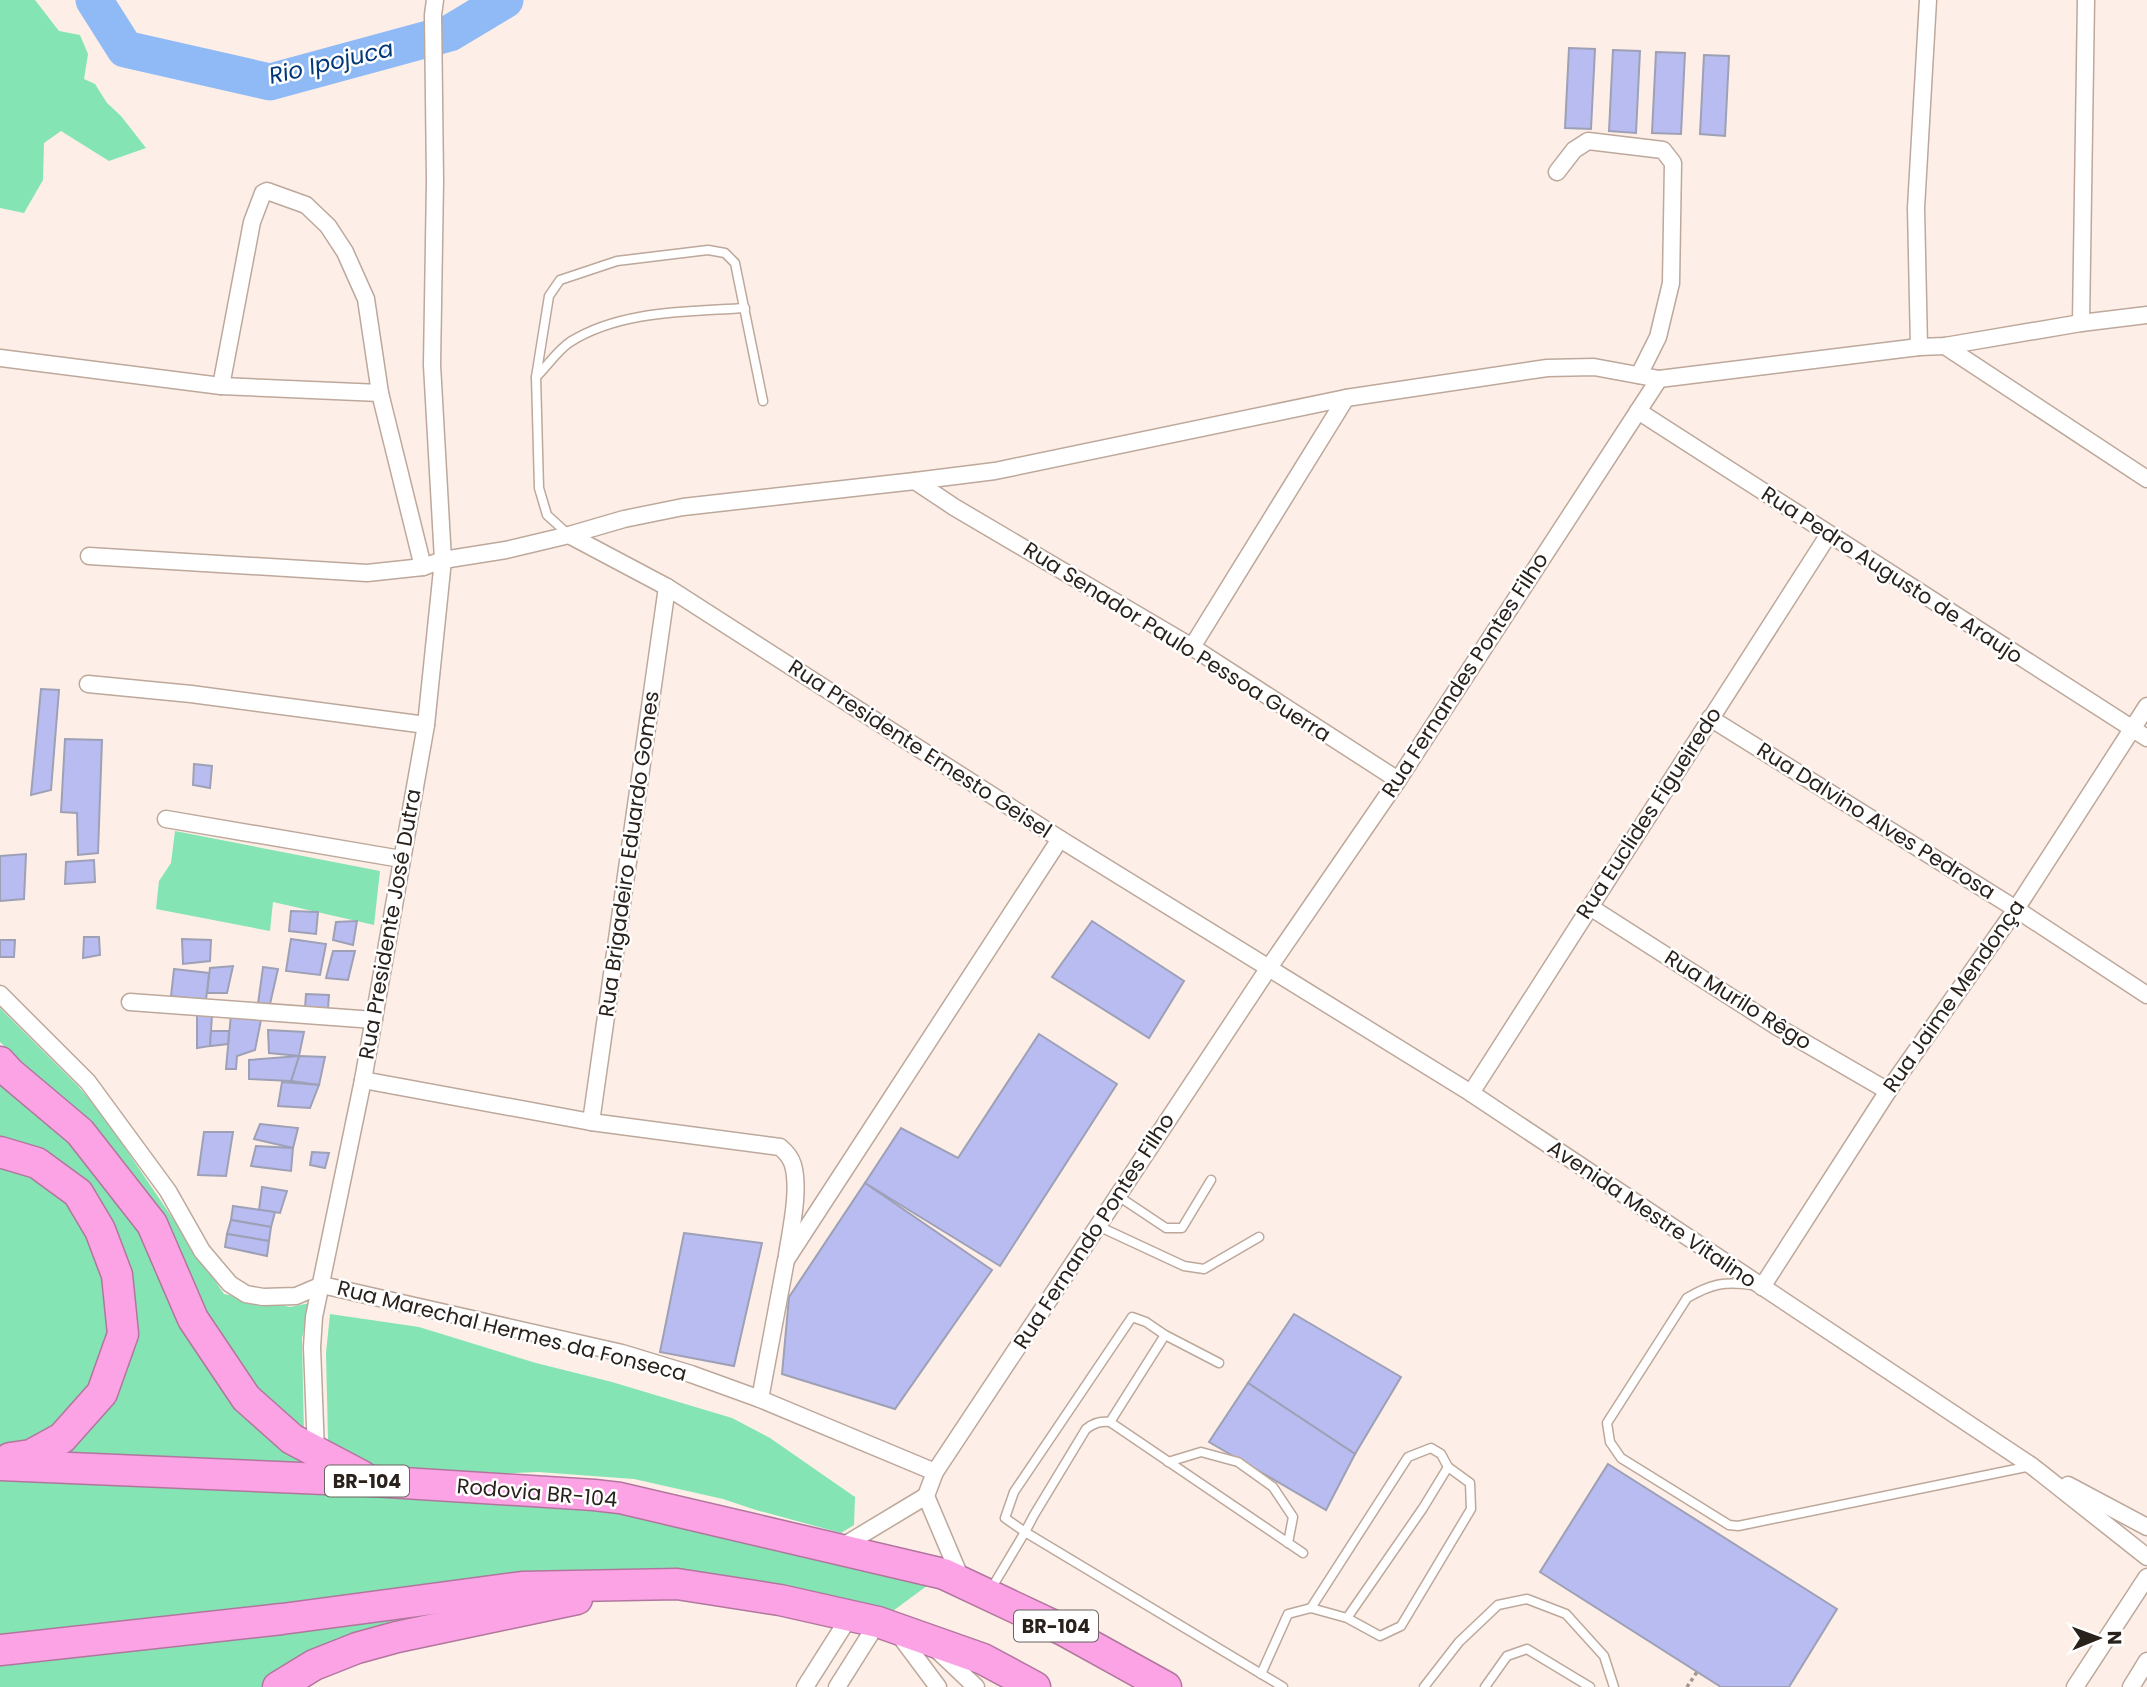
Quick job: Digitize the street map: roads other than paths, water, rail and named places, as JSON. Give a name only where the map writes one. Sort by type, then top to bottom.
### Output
[{"type":"highway","points":[[0,1062],[80,1132],[152,1224],[193,1319],[246,1398],[292,1439],[372,1481]]},
{"type":"highway","points":[[0,1152],[37,1163],[78,1194],[100,1230],[117,1275],[123,1334],[102,1393],[62,1438],[31,1455],[0,1463]]},
{"type":"highway","name":"Rodovia BR-104","points":[[0,1463],[372,1481],[594,1494],[620,1498],[944,1574],[1063,1630],[1166,1687]]},
{"type":"highway","name":"BR-104","points":[[0,1650],[282,1619],[522,1587],[677,1584],[780,1600],[874,1622],[983,1659],[1035,1687]]},
{"type":"highway","points":[[278,1687],[314,1665],[357,1648],[397,1637],[647,1585]]},
{"type":"street","points":[[1919,347],[1916,208],[1928,0]]},
{"type":"street","points":[[2081,323],[2087,0]]},
{"type":"street","name":"Rua Presidente José Dutra","points":[[316,1452],[312,1347],[314,1317],[363,1080],[426,725],[443,560],[432,365],[435,181],[432,5]]},
{"type":"street","points":[[1557,172],[1574,150],[1588,141],[1663,150],[1673,163],[1671,283],[1658,337],[1639,375]]},
{"type":"street","points":[[221,386],[252,222],[260,198],[267,191],[306,205],[328,226],[345,252],[366,299],[380,393],[423,567]]},
{"type":"street","points":[[89,556],[367,573],[423,567],[443,560],[506,550],[624,519],[683,507],[995,471],[1346,398],[1547,368],[1594,367],[1659,379],[1945,346],[2081,323],[2147,315]]},
{"type":"street","points":[[1945,346],[2147,479]]},
{"type":"street","points":[[0,358],[221,386],[380,393]]},
{"type":"street","name":"Rua Fernandes Pontes Filho","points":[[1268,969],[1398,780],[1659,379]]},
{"type":"street","points":[[1192,647],[1346,398]]},
{"type":"street","name":"Rua Pedro Augusto de Araujo","points":[[1638,411],[2147,738]]},
{"type":"street","name":"Rua Senador Paulo Pessoa Guerra","points":[[915,481],[954,507],[1192,647],[1398,780]]},
{"type":"street","name":"Rua Euclides Figueiredo","points":[[1471,1093],[1829,534]]},
{"type":"street","name":"Rua Presidente Ernesto Geisel","points":[[569,535],[667,587],[1268,969]]},
{"type":"street","name":"Rua Brigadeiro Eduardo Gomes","points":[[591,1122],[667,587]]},
{"type":"street","points":[[88,684],[191,694],[426,725]]},
{"type":"street","name":"Rua Jaime Mendonça","points":[[1762,1287],[1888,1091],[2017,909],[2147,706]]},
{"type":"street","name":"Rua Dalvino Alves Pedrosa","points":[[1710,718],[2017,909],[2147,995]]},
{"type":"street","points":[[166,818],[401,859]]},
{"type":"street","points":[[786,1261],[1060,839]]},
{"type":"street","name":"Rua Murilo Rêgo","points":[[1590,907],[1776,1026],[1888,1091]]},
{"type":"street","name":"Avenida Mestre Vitalino","points":[[1268,969],[1471,1093],[2032,1466],[2147,1557]]},
{"type":"street","name":"Rua Fernando Pontes Filho","points":[[926,1496],[935,1472],[1268,969]]},
{"type":"street","points":[[0,994],[88,1082],[168,1191],[202,1251],[230,1284],[246,1294],[263,1297],[296,1296],[322,1285]]},
{"type":"street","points":[[131,1002],[374,1020]]},
{"type":"street","points":[[363,1080],[591,1122],[780,1147],[793,1166],[794,1187],[786,1261],[760,1399]]},
{"type":"street","name":"Rua Marechal Hermes da Fonseca","points":[[322,1285],[622,1353],[691,1374],[760,1399],[935,1472]]},
{"type":"street","name":"Avenida Mestre Vitalino","points":[[2032,1466],[2147,1527]]},
{"type":"street","points":[[837,1549],[926,1496],[975,1588]]},
{"type":"street","points":[[2075,1687],[2147,1577]]},
{"type":"street","points":[[805,1687],[874,1622]]},
{"type":"street","points":[[837,1687],[874,1622]]},
{"type":"street","points":[[874,1622],[938,1687]]},
{"type":"street","points":[[924,1639],[975,1687]]},
{"type":"street","points":[[2131,1687],[2147,1661]]},
{"type":"lane","points":[[569,535],[547,515],[539,488],[536,377],[549,296],[560,280],[617,261],[708,250],[725,253],[735,262],[762,401]]},
{"type":"lane","points":[[536,377],[569,342],[610,323],[663,314],[745,308]]},
{"type":"lane","points":[[1118,1196],[1166,1228],[1182,1228],[1211,1180]]},
{"type":"lane","points":[[1098,1226],[1184,1266],[1204,1269],[1259,1237]]},
{"type":"lane","points":[[1762,1287],[1730,1282],[1705,1287],[1687,1298],[1607,1423],[1610,1442],[1621,1458],[1729,1525],[1738,1526],[2032,1466]]},
{"type":"lane","points":[[1219,1363],[1146,1322],[1132,1317],[1014,1492],[1005,1518],[1283,1687]]},
{"type":"lane","points":[[1110,1422],[1165,1335]]},
{"type":"lane","points":[[975,1588],[1025,1532],[1086,1429],[1094,1423],[1110,1422],[1303,1553]]},
{"type":"lane","points":[[1261,1674],[1288,1614],[1311,1608],[1347,1618],[1380,1636],[1401,1626],[1471,1509],[1470,1483],[1448,1467],[1441,1454],[1431,1448],[1408,1457],[1311,1608]]},
{"type":"lane","points":[[1168,1462],[1201,1452],[1238,1462],[1273,1487],[1293,1517],[1288,1543]]},
{"type":"lane","points":[[1347,1618],[1448,1467]]},
{"type":"lane","points":[[1424,1687],[1459,1642],[1498,1605],[1527,1599],[1566,1614],[1604,1656],[1614,1687]]},
{"type":"lane","points":[[1485,1687],[1507,1656],[1527,1648],[1590,1687]]},
{"type":"waterway","name":"Rio Ipojuca","points":[[94,0],[125,49],[270,82],[450,33],[505,0]]}]
